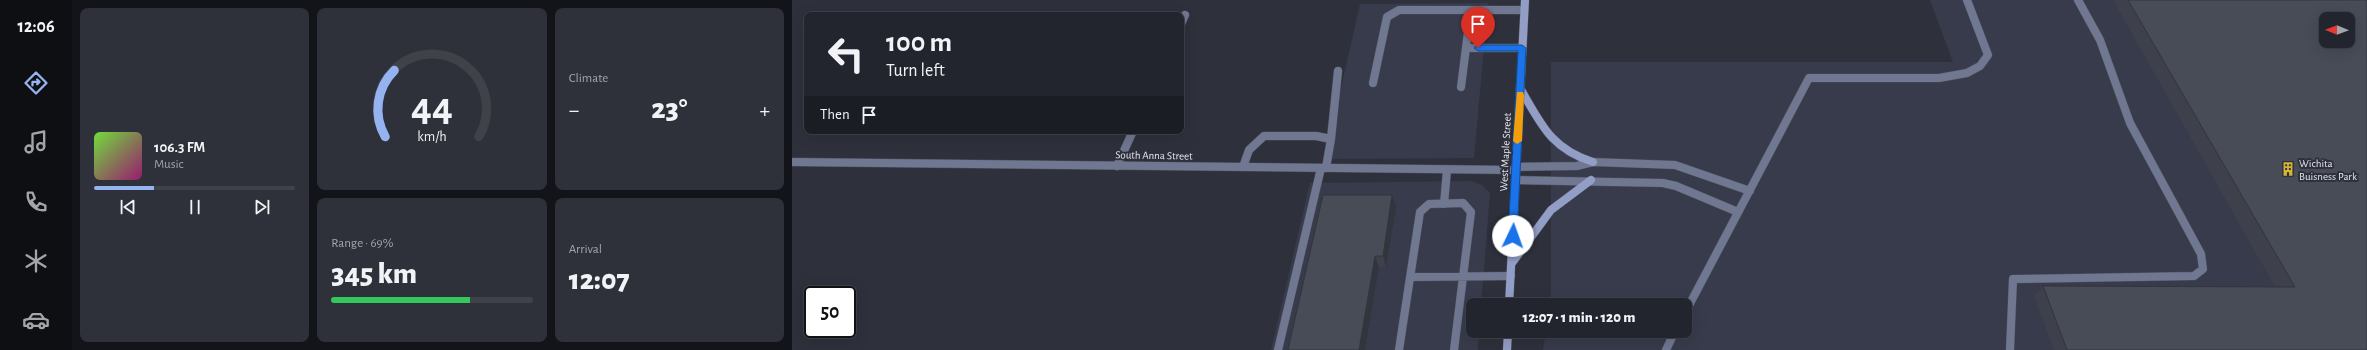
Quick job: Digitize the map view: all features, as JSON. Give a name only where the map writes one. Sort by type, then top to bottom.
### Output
[{"type":"main road","name":"West Maple Street","points":[[1509,298],[1525,0]]},
{"type":"main road","points":[[1520,88],[1551,141],[1568,154],[1593,162]]},
{"type":"main road","points":[[1511,264],[1551,210],[1591,180]]},
{"type":"main road","points":[[1507,350],[1508,338]]},
{"type":"street","points":[[1692,300],[1809,78],[1939,78],[1967,73],[1980,66],[1988,55],[1987,48],[1967,0]]},
{"type":"street","points":[[2010,350],[2013,279],[2194,276],[2203,269],[2200,254],[2130,123],[2100,40],[2078,0]]},
{"type":"street","points":[[1373,83],[1387,17],[1399,10],[1524,10]]},
{"type":"street","points":[[1461,87],[1469,24]]},
{"type":"street","points":[[1466,48],[1522,48]]},
{"type":"street","points":[[1278,350],[1331,139],[1338,71]]},
{"type":"street","points":[[1117,166],[1131,134]]},
{"type":"street","points":[[1244,167],[1249,150],[1264,136],[1316,136],[1331,139]]},
{"type":"street","name":"South Anna Street","points":[[792,162],[1447,170],[1577,166],[1593,162],[1675,165],[1750,191]]},
{"type":"street","points":[[1444,204],[1447,170]]},
{"type":"street","points":[[1515,180],[1651,182],[1676,186],[1738,212]]},
{"type":"street","points":[[1399,350],[1420,212],[1429,204],[1463,204],[1471,212],[1454,350]]},
{"type":"street","points":[[1410,277],[1511,276]]},
{"type":"street","points":[[1666,350],[1672,338]]},
{"type":"shaded area","points":[[1930,0],[2367,0],[2367,350],[1543,350],[1545,338],[1692,338],[1692,298],[1550,298],[1551,62],[1953,62]]},
{"type":"shaded area","points":[[1488,3],[1474,158],[1325,159],[1360,4]]},
{"type":"shaded area","points":[[1471,181],[1482,185],[1490,193],[1482,298],[1466,298],[1466,338],[1479,338],[1478,350],[1271,350],[1310,183]]},
{"type":"building","name":"Wichita Buisness Park","points":[[2128,0],[2367,0],[2367,350],[2067,350],[2043,286],[2295,287]]},
{"type":"building","points":[[1323,195],[1392,195],[1383,256],[1375,256],[1359,350],[1288,350]]},
{"type":"slow traffic","points":[[1517,141],[1520,95]]},
{"type":"place","name":"Wichita Buisness Park","points":[[2288,169]]},
{"type":"route","points":[[1478,48],[1522,48],[1513,236]]}]
